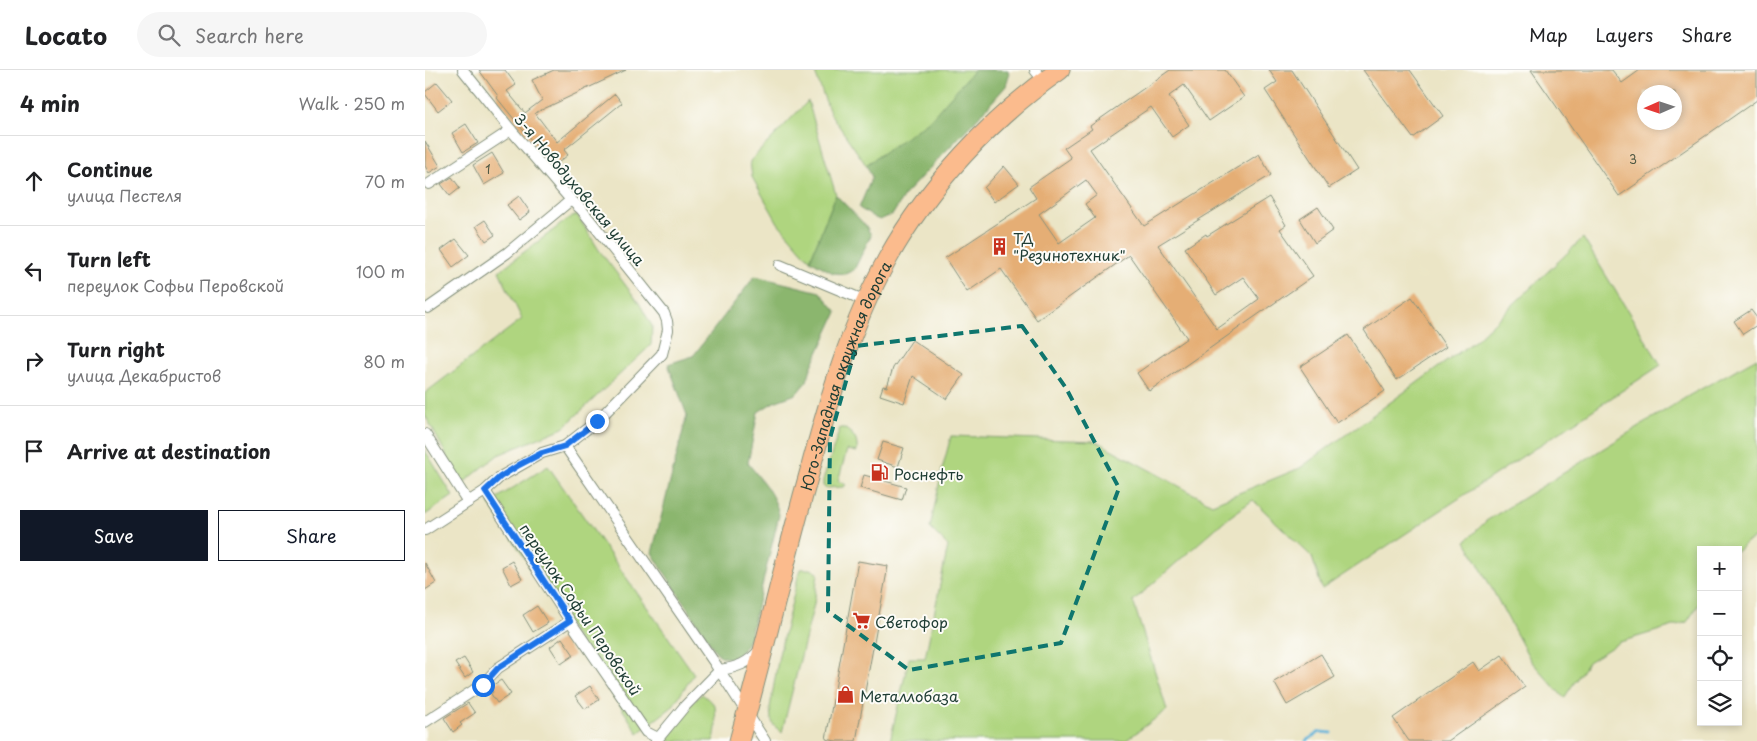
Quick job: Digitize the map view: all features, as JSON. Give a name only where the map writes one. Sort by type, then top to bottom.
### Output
[{"type":"highway","name":"Юго-Западная окружная дорога","points":[[739,741],[826,409],[849,340],[866,301],[888,258],[915,214],[940,183],[1040,76],[1060,70]]},
{"type":"street","name":"3-я Новодуховская улица","points":[[463,70],[511,130],[571,200],[581,209],[664,313],[667,321],[668,330],[662,354],[597,421],[565,446]]},
{"type":"street","points":[[429,184],[511,130]]},
{"type":"street","points":[[428,308],[507,253],[571,200]]},
{"type":"street","points":[[780,265],[866,301]]},
{"type":"street","points":[[425,434],[468,502]]},
{"type":"street","points":[[425,530],[485,491],[500,477],[519,465],[542,453],[565,446],[720,670],[765,741]]},
{"type":"street","name":"переулок Софьи Перовской","points":[[485,491],[645,732],[657,739]]},
{"type":"street","points":[[425,722],[483,685],[498,668],[570,621]]},
{"type":"street","points":[[657,739],[720,670],[738,667],[751,660],[765,646]]},
{"type":"highlighted area","points":[[1022,326],[1066,388],[1119,488],[1061,643],[909,670],[828,611],[830,438],[856,346]]},
{"type":"green space","points":[[814,70],[975,70],[931,120],[866,165],[830,113]]},
{"type":"green space","points":[[974,70],[1008,70],[1009,75],[1006,86],[905,194],[893,214],[880,220],[859,208],[872,177],[866,165],[929,121]]},
{"type":"green space","points":[[808,101],[836,195],[810,260],[778,223],[752,177],[750,161]]},
{"type":"green space","points":[[836,195],[866,226],[871,235],[854,270],[845,274],[833,273],[810,260]]},
{"type":"green space","points":[[577,215],[599,250],[639,303],[652,326],[651,345],[563,428],[498,455],[462,484],[425,415],[425,393],[522,319],[499,271],[568,219]]},
{"type":"green space","points":[[1583,238],[1661,365],[1322,589],[1312,557],[1253,500],[1224,521],[1133,601],[1167,710],[1125,741],[890,741],[909,658],[925,658],[948,546],[930,528],[951,436],[1096,441],[1212,504],[1300,468],[1476,340]]},
{"type":"green space","points":[[755,276],[820,292],[837,312],[811,368],[807,381],[796,394],[774,402],[758,412],[748,463],[771,494],[779,515],[748,642],[741,652],[727,658],[716,652],[652,553],[687,415],[668,364],[693,356]]},
{"type":"green space","points":[[1757,358],[1757,537],[1746,542],[1742,546],[1697,546],[1697,607],[1687,622],[1620,642],[1588,662],[1564,698],[1531,661],[1466,541],[1486,521],[1690,395]]},
{"type":"green space","points":[[840,428],[844,428],[855,438],[857,452],[847,450],[838,481],[846,485],[843,487],[825,488],[823,480]]},
{"type":"green space","points":[[425,450],[453,496],[425,515]]},
{"type":"green space","points":[[548,466],[694,674],[672,707],[638,733],[489,503]]},
{"type":"green space","points":[[800,569],[811,569],[818,573],[814,604],[782,732],[774,726],[770,708],[779,655]]},
{"type":"green space","points":[[702,694],[715,705],[716,728],[714,741],[660,741],[673,732],[688,706]]},
{"type":"building","points":[[479,70],[505,70],[516,85],[507,91],[525,113],[542,100],[532,80],[554,70],[626,70],[535,113],[557,142],[615,94],[622,103],[564,150],[568,155],[553,167],[497,98],[498,96]]},
{"type":"building","points":[[1170,70],[1225,70],[1244,97],[1209,121],[1184,85],[1169,96],[1189,125],[1172,137],[1151,107],[1090,149],[1144,226],[1259,154],[1271,175],[1158,245],[1217,329],[1259,299],[1243,277],[1216,295],[1185,248],[1269,197],[1286,225],[1280,229],[1313,276],[1149,391],[1137,373],[1187,338],[1129,255],[1037,320],[1001,269],[967,292],[945,258],[1036,198],[1029,187],[1071,158],[1064,148],[1092,129],[1090,126]],"holes":[[[1086,180],[1097,195],[1085,204],[1095,218],[1059,243],[1039,214]]]},
{"type":"building","points":[[1269,70],[1292,70],[1357,170],[1329,188],[1265,90],[1277,82]]},
{"type":"building","points":[[1363,70],[1410,70],[1443,116],[1413,138]]},
{"type":"building","points":[[1531,70],[1612,70],[1622,83],[1640,70],[1757,70],[1757,100],[1619,196]]},
{"type":"building","points":[[437,82],[452,100],[438,111],[425,94]]},
{"type":"building","points":[[466,124],[478,143],[463,152],[452,133]]},
{"type":"building","points":[[425,141],[440,166],[429,173],[425,166]]},
{"type":"building","points":[[492,153],[504,173],[484,185],[473,165]]},
{"type":"building","points":[[1004,166],[1019,184],[994,202],[984,188]]},
{"type":"building","points":[[452,177],[460,188],[450,196],[441,184]]},
{"type":"building","points":[[519,196],[530,212],[519,220],[507,205]]},
{"type":"building","points":[[1318,207],[1333,230],[1315,243],[1300,219]]},
{"type":"building","points":[[485,220],[495,235],[486,241],[476,226]]},
{"type":"building","points":[[456,239],[469,255],[453,267],[441,250]]},
{"type":"building","points":[[1412,297],[1446,347],[1397,380],[1364,330]]},
{"type":"building","points":[[1751,310],[1757,318],[1757,325],[1743,334],[1734,321]]},
{"type":"building","points":[[1348,335],[1385,391],[1337,423],[1300,367]]},
{"type":"building","points":[[912,340],[964,375],[947,399],[913,376],[904,403],[880,395],[883,386],[887,387],[893,368]]},
{"type":"building","points":[[883,442],[904,448],[898,467],[877,460]]},
{"type":"building","points":[[864,475],[906,487],[902,500],[860,488]]},
{"type":"building","points":[[512,561],[522,579],[511,585],[502,567]]},
{"type":"building","points":[[858,561],[888,566],[856,741],[836,741],[826,739]]},
{"type":"building","points":[[425,563],[436,583],[425,590]]},
{"type":"building","points":[[537,606],[548,623],[533,632],[523,615]]},
{"type":"building","points":[[562,638],[574,655],[561,664],[550,647]]},
{"type":"building","points":[[1321,654],[1335,677],[1287,705],[1274,682]]},
{"type":"building","points":[[1502,655],[1525,687],[1448,741],[1409,741],[1393,718],[1473,662],[1479,671]]},
{"type":"building","points":[[464,658],[473,672],[465,678],[455,663]]},
{"type":"building","points":[[501,680],[511,694],[497,703],[491,694],[493,692],[490,687]]},
{"type":"building","points":[[590,686],[599,700],[585,709],[575,696]]},
{"type":"building","points":[[468,703],[475,713],[460,723],[462,725],[453,732],[444,718]]},
{"type":"waterway","points":[[1306,741],[1320,732],[1332,733]]},
{"type":"place","name":"ТД \"Резинотехник\"","points":[[999,246]]},
{"type":"place","name":"Роснефть","points":[[880,473]]},
{"type":"place","name":"Светофор","points":[[861,621]]},
{"type":"place","name":"Металлобаза","points":[[846,695]]},
{"type":"route","points":[[483,685],[498,668],[570,621],[485,491],[500,477],[519,465],[542,453],[565,446],[597,421]]}]
